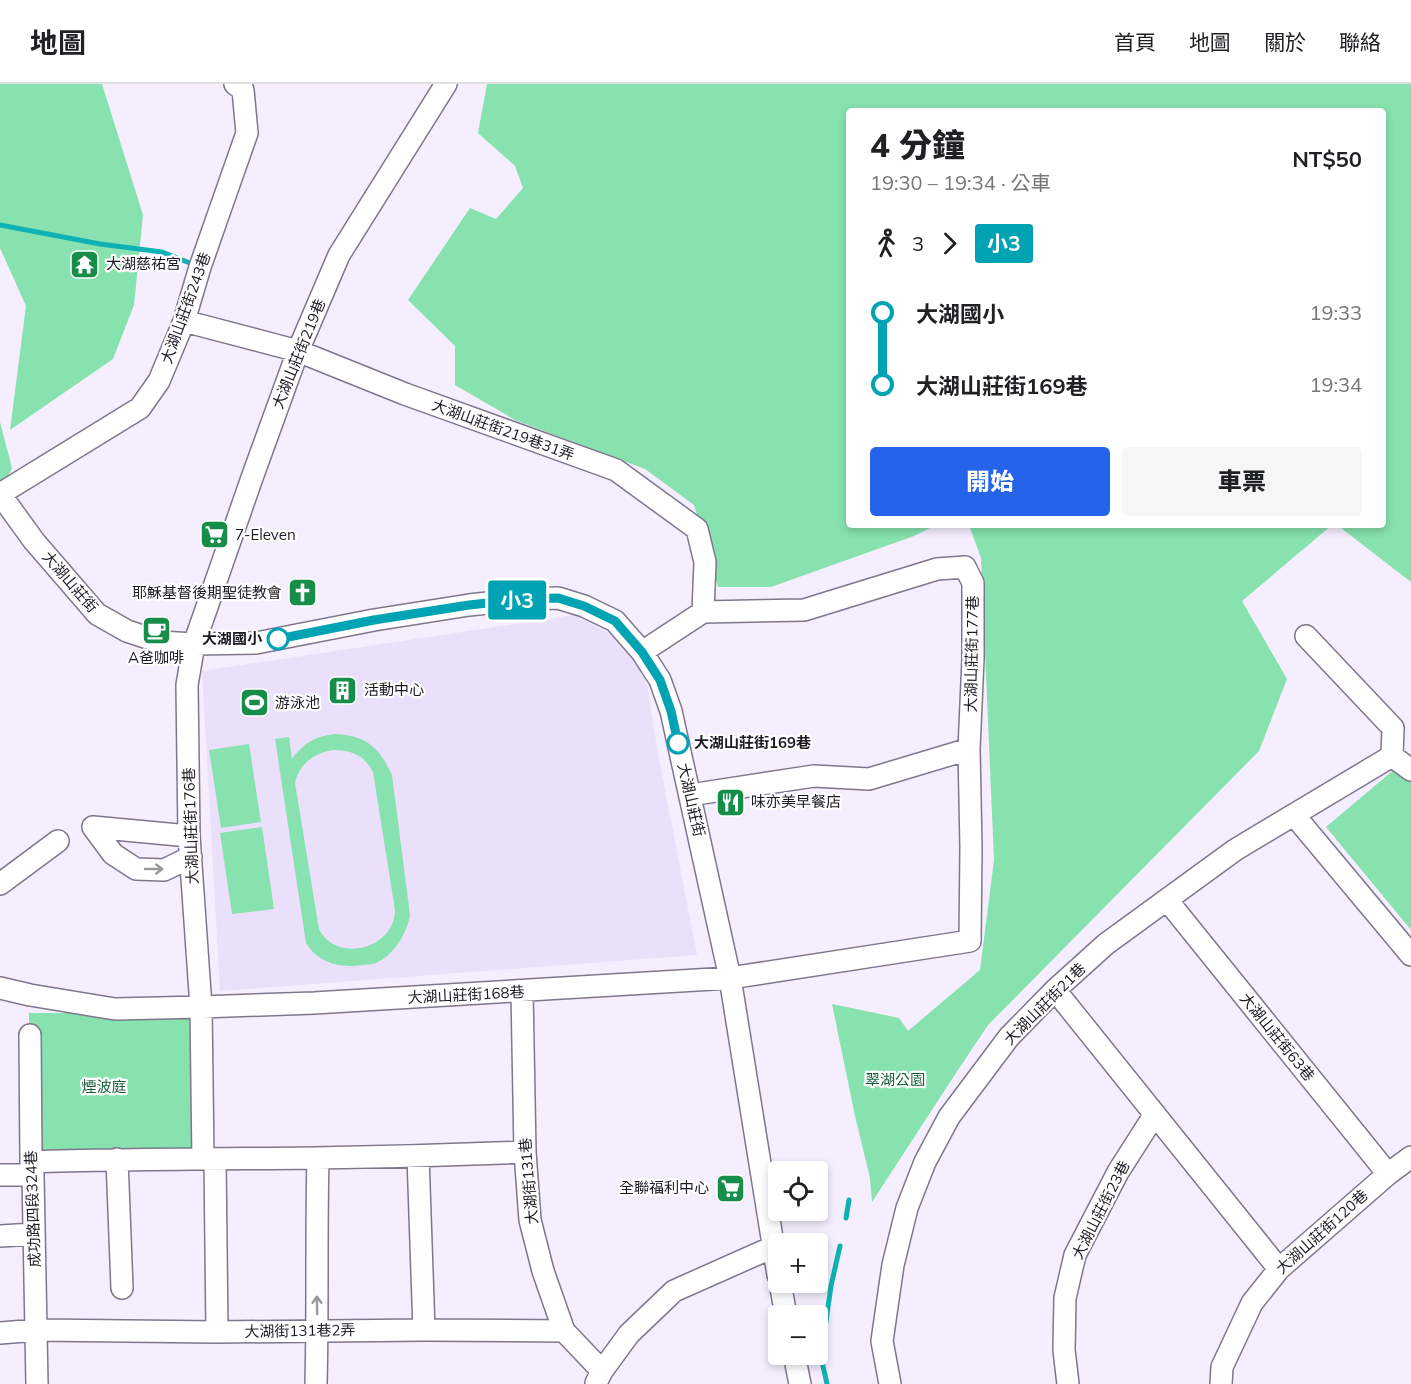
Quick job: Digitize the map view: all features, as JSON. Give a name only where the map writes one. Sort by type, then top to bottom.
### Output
[{"type":"street","name":"大湖山莊街219巷","points":[[194,644],[298,351],[339,255],[446,84]]},
{"type":"street","name":"大湖山莊街243巷","points":[[0,494],[140,408],[159,381],[184,321],[200,267],[247,133],[242,86]]},
{"type":"street","name":"大湖山莊街219巷31弄","points":[[184,321],[298,351],[405,394],[616,470],[697,529],[705,562],[703,612]]},
{"type":"street","name":"大湖山莊街","points":[[0,494],[34,541],[97,614],[127,631],[160,642],[256,643],[374,620],[525,599],[558,598],[584,606],[615,621],[642,652],[660,680],[670,707],[730,978],[771,1233]]},
{"type":"street","name":"大湖山莊街177巷","points":[[703,612],[804,610],[937,569],[965,567],[973,583],[973,659],[969,749],[970,941]]},
{"type":"street","points":[[642,652],[703,612]]},
{"type":"street","points":[[1306,636],[1393,728],[1392,756],[1411,770]]},
{"type":"street","name":"大湖山莊街176巷","points":[[194,644],[187,685],[190,846],[218,1332]]},
{"type":"street","points":[[690,795],[814,776],[869,779],[969,749]]},
{"type":"street","name":"大湖山莊街21巷","points":[[890,1384],[882,1341],[892,1265],[907,1208],[925,1162],[949,1117],[1009,1037],[1054,990],[1106,944],[1235,850],[1392,756]]},
{"type":"street","points":[[1294,815],[1411,955]]},
{"type":"street","points":[[93,827],[190,846],[164,870],[136,869],[113,854],[93,827]]},
{"type":"street","points":[[0,884],[58,840]]},
{"type":"street","name":"大湖山莊街63巷","points":[[1167,900],[1388,1174]]},
{"type":"street","name":"大湖山莊街168巷","points":[[0,988],[115,1008],[314,1003],[730,978],[970,941]]},
{"type":"street","points":[[1054,990],[1279,1269]]},
{"type":"street","name":"大湖街131巷","points":[[522,991],[525,1152],[530,1220],[543,1271],[564,1331],[599,1378]]},
{"type":"street","name":"成功路四段324巷","points":[[30,1035],[38,1384]]},
{"type":"street","name":"大湖山莊街23巷","points":[[1068,1384],[1064,1350],[1065,1298],[1075,1255],[1118,1172],[1155,1114]]},
{"type":"street","points":[[0,1175],[117,1159],[318,1158],[525,1152]]},
{"type":"street","points":[[418,1156],[424,1330]]},
{"type":"street","points":[[316,1384],[318,1158]]},
{"type":"street","name":"大湖山莊街120巷","points":[[1221,1384],[1222,1366],[1252,1303],[1279,1269],[1388,1174],[1411,1158]]},
{"type":"street","points":[[117,1159],[122,1288]]},
{"type":"street","points":[[0,1236],[33,1234]]},
{"type":"street","points":[[599,1378],[629,1334],[674,1291],[768,1249]]},
{"type":"street","name":"大湖街131巷2弄","points":[[0,1333],[37,1330],[564,1331]]},
{"type":"street","points":[[796,1365],[800,1384]]},
{"type":"shaded area","name":"大湖國小","points":[[574,615],[610,634],[636,663],[647,685],[697,955],[220,991],[202,671]]},
{"type":"green space","points":[[0,84],[102,84],[143,215],[134,305],[113,359],[10,430],[26,306],[0,248]]},
{"type":"green space","points":[[487,84],[1411,84],[1411,582],[1341,528],[1386,528],[1386,108],[846,108],[846,528],[930,528],[914,536],[771,587],[718,587],[694,505],[645,469],[515,420],[455,385],[455,346],[408,300],[470,208],[496,219],[523,188],[515,166],[478,133]]},
{"type":"green space","points":[[0,422],[12,468],[0,494]]},
{"type":"green space","name":"翠湖公園","points":[[970,528],[1328,528],[1242,601],[1287,679],[1259,751],[988,1025],[872,1202],[870,1178],[832,1004],[899,1018],[908,1031],[980,970],[994,860],[981,558]]},
{"type":"green space","points":[[328,735],[355,737],[371,745],[382,757],[392,775],[410,915],[403,936],[394,949],[383,959],[371,964],[346,966],[331,963],[317,956],[306,943],[275,739],[289,737],[292,759],[305,745]],"holes":[[[340,750],[357,755],[366,761],[373,772],[395,910],[386,934],[375,942],[351,949],[327,940],[319,929],[295,783],[300,770],[308,760],[326,752]]]},
{"type":"green space","points":[[249,744],[261,822],[221,828],[209,750]]},
{"type":"green space","points":[[1396,768],[1411,780],[1411,930],[1326,827]]},
{"type":"green space","points":[[262,827],[274,909],[232,914],[220,833]]},
{"type":"green space","name":"煙波庭","points":[[29,1013],[190,1013],[194,1159],[31,1162]]},
{"type":"waterway","points":[[0,225],[100,244],[162,252],[195,265]]},
{"type":"waterway","points":[[846,1218],[849,1200]]},
{"type":"waterway","points":[[827,1384],[821,1357],[831,1286],[840,1246]]},
{"type":"bus line","name":"小3","points":[[278,639],[374,620],[469,605],[558,598],[584,606],[615,621],[642,652],[660,680],[671,711],[678,743]]},
{"type":"place","name":"大湖慈祐宮","points":[[85,264]]},
{"type":"place","name":"7-Eleven","points":[[214,535]]},
{"type":"place","name":"耶穌基督後期聖徒教會","points":[[303,593]]},
{"type":"place","name":"A爸咖啡","points":[[156,631]]},
{"type":"place","name":"大湖國小","points":[[278,639]]},
{"type":"place","name":"活動中心","points":[[343,690]]},
{"type":"place","name":"游泳池","points":[[254,703]]},
{"type":"place","name":"大湖山莊街169巷","points":[[678,743]]},
{"type":"place","name":"味亦美早餐店","points":[[730,802]]},
{"type":"place","name":"全聯福利中心","points":[[730,1188]]}]
